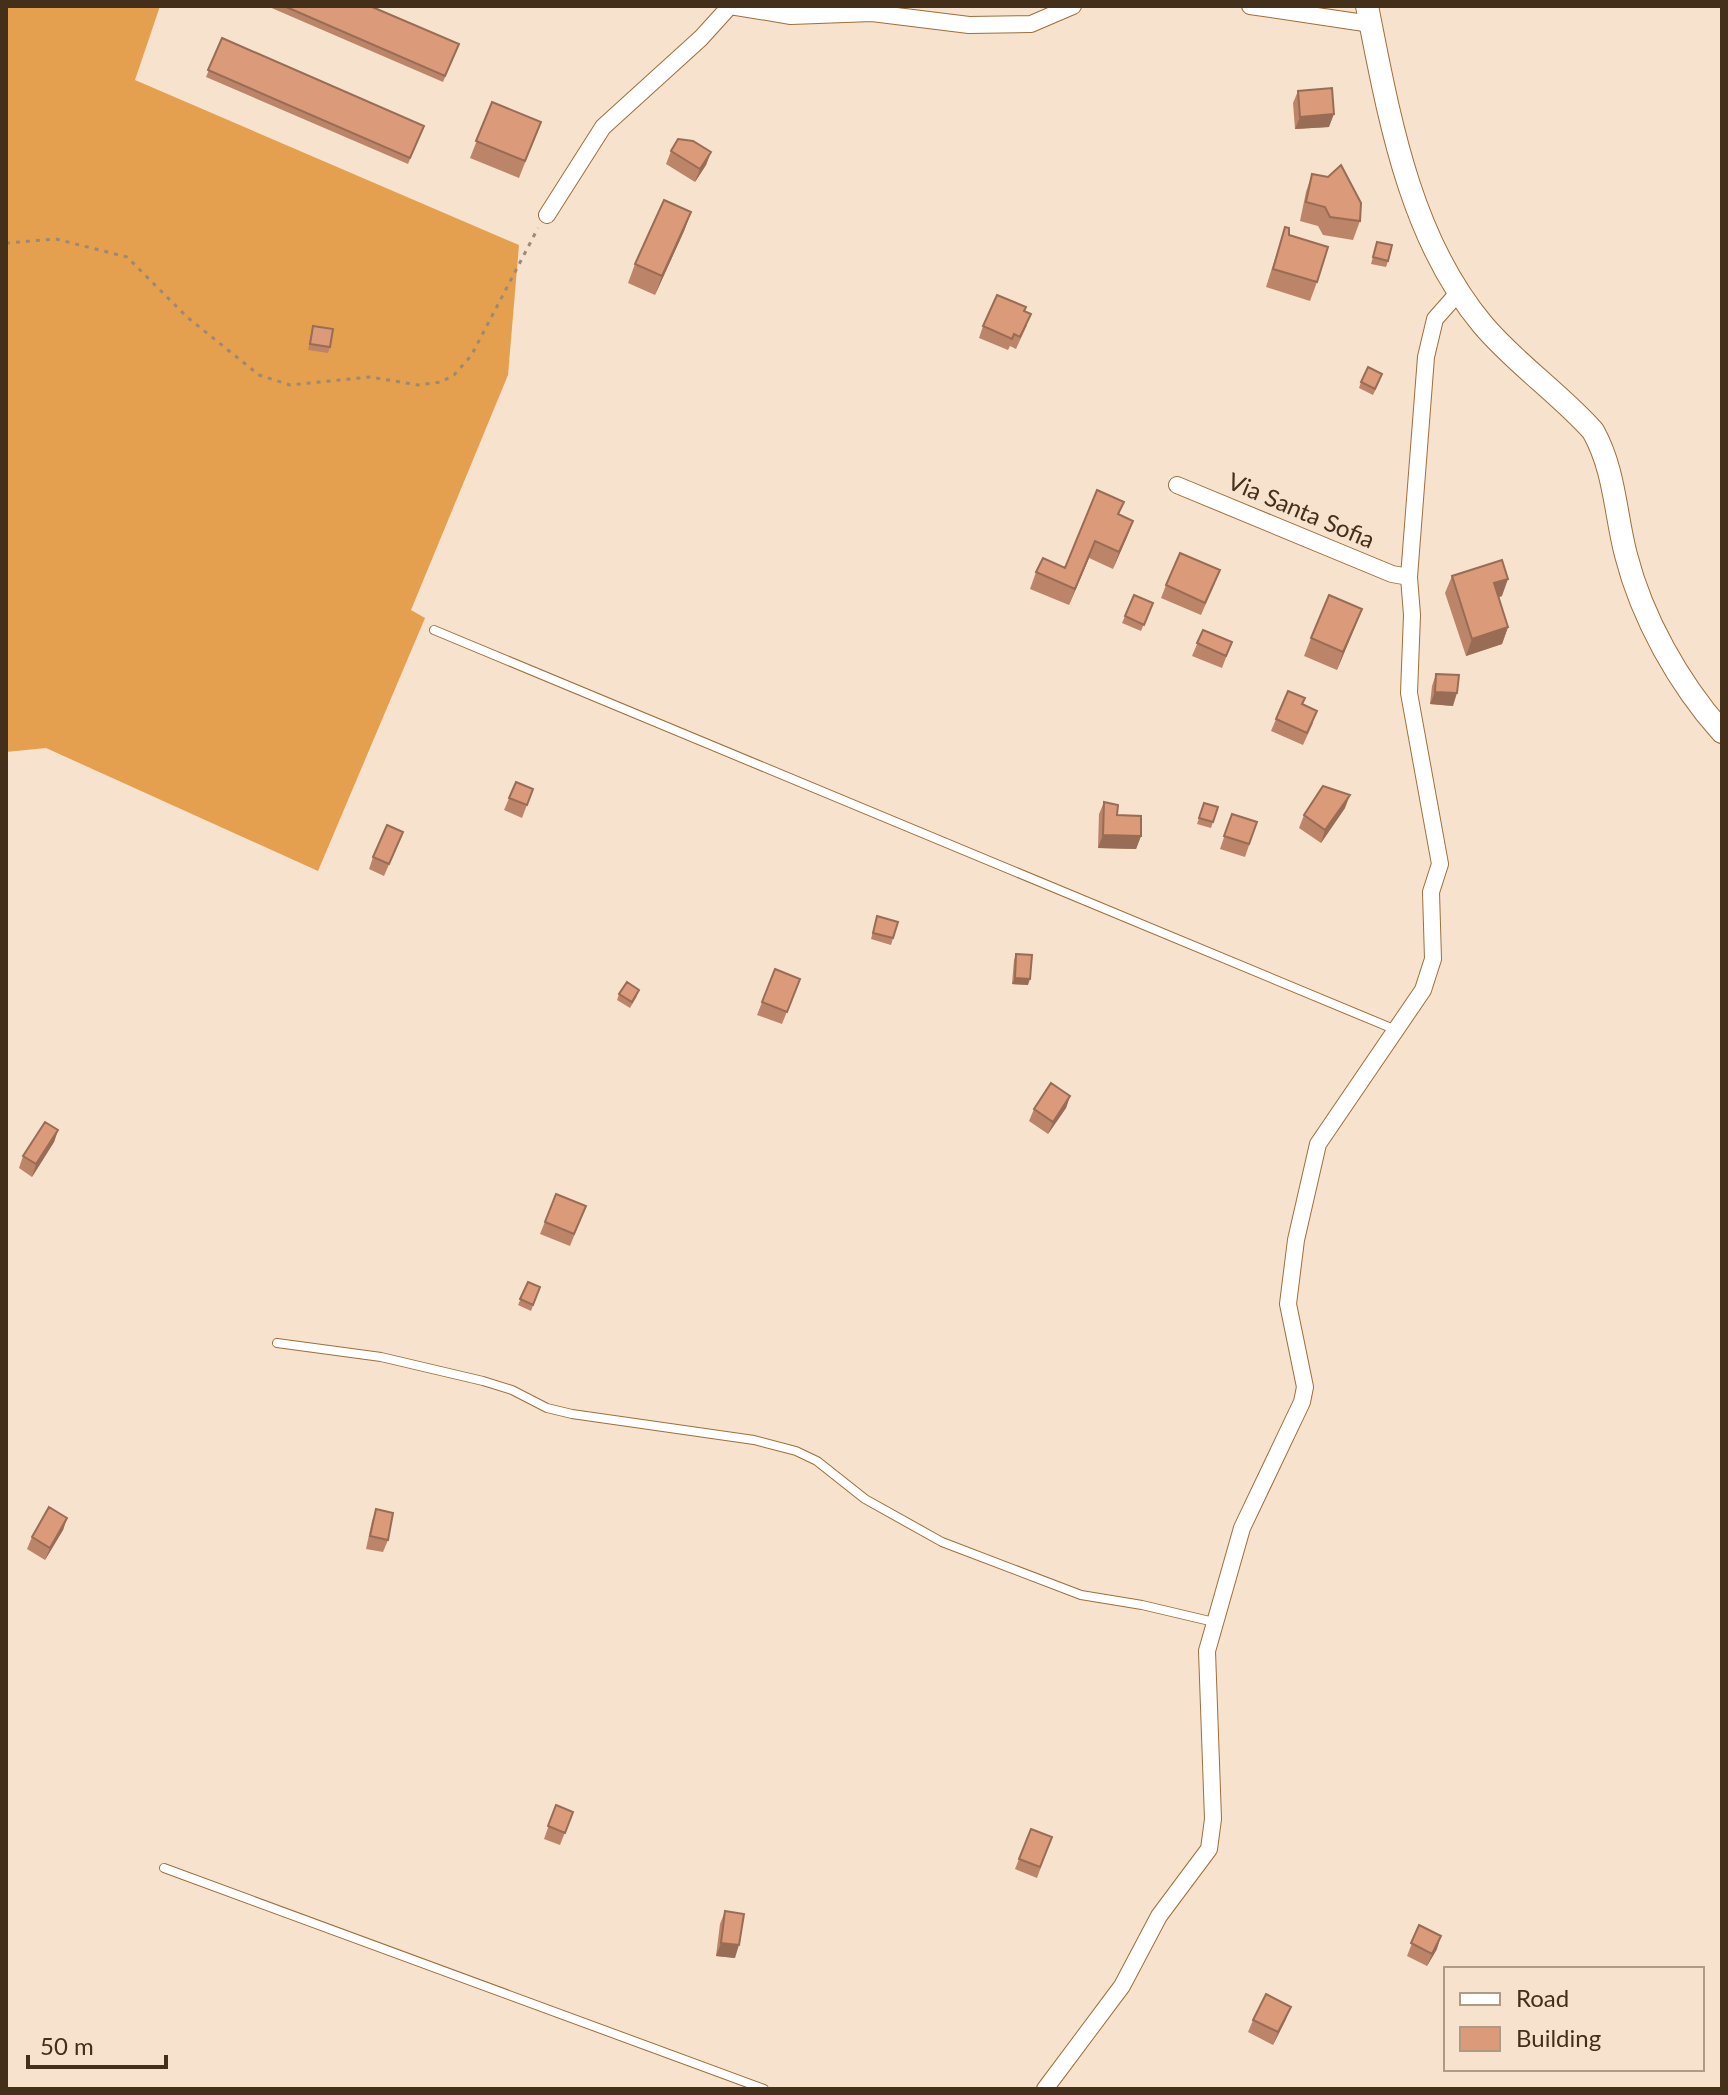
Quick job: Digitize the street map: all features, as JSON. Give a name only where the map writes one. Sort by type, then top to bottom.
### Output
[{"type":"street","points":[[547,215],[603,127],[701,38],[730,6],[791,16],[872,13],[969,25],[1031,24],[1073,6]]},
{"type":"street","points":[[1250,6],[1369,15],[1421,220],[1458,293],[1508,351],[1593,431],[1604,451],[1626,554],[1639,593],[1676,669],[1719,720]]},
{"type":"street","points":[[1045,2089],[1122,1986],[1159,1916],[1209,1849],[1213,1819],[1207,1651],[1242,1528],[1302,1402],[1305,1387],[1288,1304],[1296,1240],[1318,1144],[1423,990],[1433,959],[1431,892],[1440,864],[1409,693],[1412,615],[1409,577],[1426,357],[1435,319],[1458,293]]},
{"type":"street","name":"Via Santa Sofia","points":[[1177,485],[1392,574],[1409,577]]},
{"type":"lane","points":[[434,630],[1397,1030]]},
{"type":"lane","points":[[277,1343],[381,1357],[483,1381],[512,1390],[547,1408],[572,1414],[754,1440],[796,1451],[817,1461],[865,1499],[942,1542],[1081,1595],[1214,1622]]},
{"type":"lane","points":[[164,1868],[764,2089]]},
{"type":"path","points":[[6,243],[56,239],[127,257],[187,317],[259,375],[290,385],[370,377],[418,385],[441,382],[471,356],[547,215]]},
{"type":"shaded area","points":[[6,6],[160,6],[135,80],[519,245],[508,375],[411,610],[425,618],[318,871],[46,748],[6,752]]},
{"type":"building","points":[[284,6],[370,6],[459,44],[445,76]]},
{"type":"building","points":[[222,38],[424,126],[410,158],[208,70]]},
{"type":"building","points":[[1332,88],[1334,114],[1300,117],[1298,91]]},
{"type":"building","points":[[492,102],[541,122],[525,161],[476,141]]},
{"type":"building","points":[[678,139],[693,141],[711,152],[700,169],[671,151]]},
{"type":"building","points":[[1341,165],[1361,203],[1360,221],[1330,217],[1325,207],[1306,202],[1312,174],[1328,177]]},
{"type":"building","points":[[664,200],[691,212],[662,276],[635,264]]},
{"type":"building","points":[[1285,227],[1289,228],[1289,235],[1328,247],[1317,282],[1273,269]]},
{"type":"building","points":[[1377,242],[1392,245],[1388,261],[1373,257]]},
{"type":"building","points":[[997,295],[1026,307],[1024,311],[1031,314],[1020,337],[1014,334],[1012,339],[983,326]]},
{"type":"building","points":[[313,326],[333,329],[330,347],[310,344]]},
{"type":"building","points":[[1368,367],[1382,374],[1375,389],[1361,382]]},
{"type":"building","points":[[1097,490],[1124,502],[1118,514],[1133,521],[1119,552],[1095,541],[1075,589],[1036,572],[1043,558],[1065,568]]},
{"type":"building","points":[[1180,553],[1220,570],[1205,603],[1166,585]]},
{"type":"building","points":[[1502,560],[1508,579],[1494,583],[1508,627],[1472,639],[1452,576]]},
{"type":"building","points":[[1134,595],[1153,603],[1144,625],[1125,616]]},
{"type":"building","points":[[1329,595],[1362,609],[1343,652],[1311,638]]},
{"type":"building","points":[[1203,630],[1232,642],[1226,656],[1197,643]]},
{"type":"building","points":[[1436,674],[1459,675],[1457,693],[1435,692]]},
{"type":"building","points":[[1288,691],[1305,698],[1302,704],[1317,711],[1307,733],[1276,719]]},
{"type":"building","points":[[516,782],[533,789],[527,805],[509,798]]},
{"type":"building","points":[[1323,786],[1350,795],[1325,830],[1304,815]]},
{"type":"building","points":[[1104,802],[1118,805],[1117,815],[1141,816],[1141,836],[1103,835]]},
{"type":"building","points":[[1204,803],[1218,807],[1213,822],[1199,818]]},
{"type":"building","points":[[1232,814],[1257,822],[1249,844],[1224,836]]},
{"type":"building","points":[[387,825],[403,832],[389,864],[373,857]]},
{"type":"building","points":[[877,916],[898,922],[893,938],[873,933]]},
{"type":"building","points":[[1016,954],[1032,955],[1030,979],[1015,978]]},
{"type":"building","points":[[775,969],[800,979],[787,1012],[762,1002]]},
{"type":"building","points":[[627,982],[639,990],[632,1002],[619,994]]},
{"type":"building","points":[[1051,1083],[1070,1096],[1053,1122],[1034,1109]]},
{"type":"building","points":[[45,1122],[58,1130],[36,1164],[23,1156]]},
{"type":"building","points":[[556,1194],[586,1206],[574,1234],[545,1222]]},
{"type":"building","points":[[528,1282],[540,1287],[533,1305],[520,1299]]},
{"type":"building","points":[[49,1507],[67,1518],[50,1548],[32,1537]]},
{"type":"building","points":[[376,1509],[393,1513],[388,1540],[370,1536]]},
{"type":"building","points":[[556,1805],[573,1812],[565,1833],[548,1826]]},
{"type":"building","points":[[1031,1829],[1052,1837],[1040,1867],[1019,1859]]},
{"type":"building","points":[[725,1911],[744,1914],[739,1945],[721,1943]]},
{"type":"building","points":[[1419,1925],[1441,1936],[1432,1954],[1411,1943]]},
{"type":"building","points":[[1266,1994],[1291,2007],[1278,2032],[1253,2020]]}]
